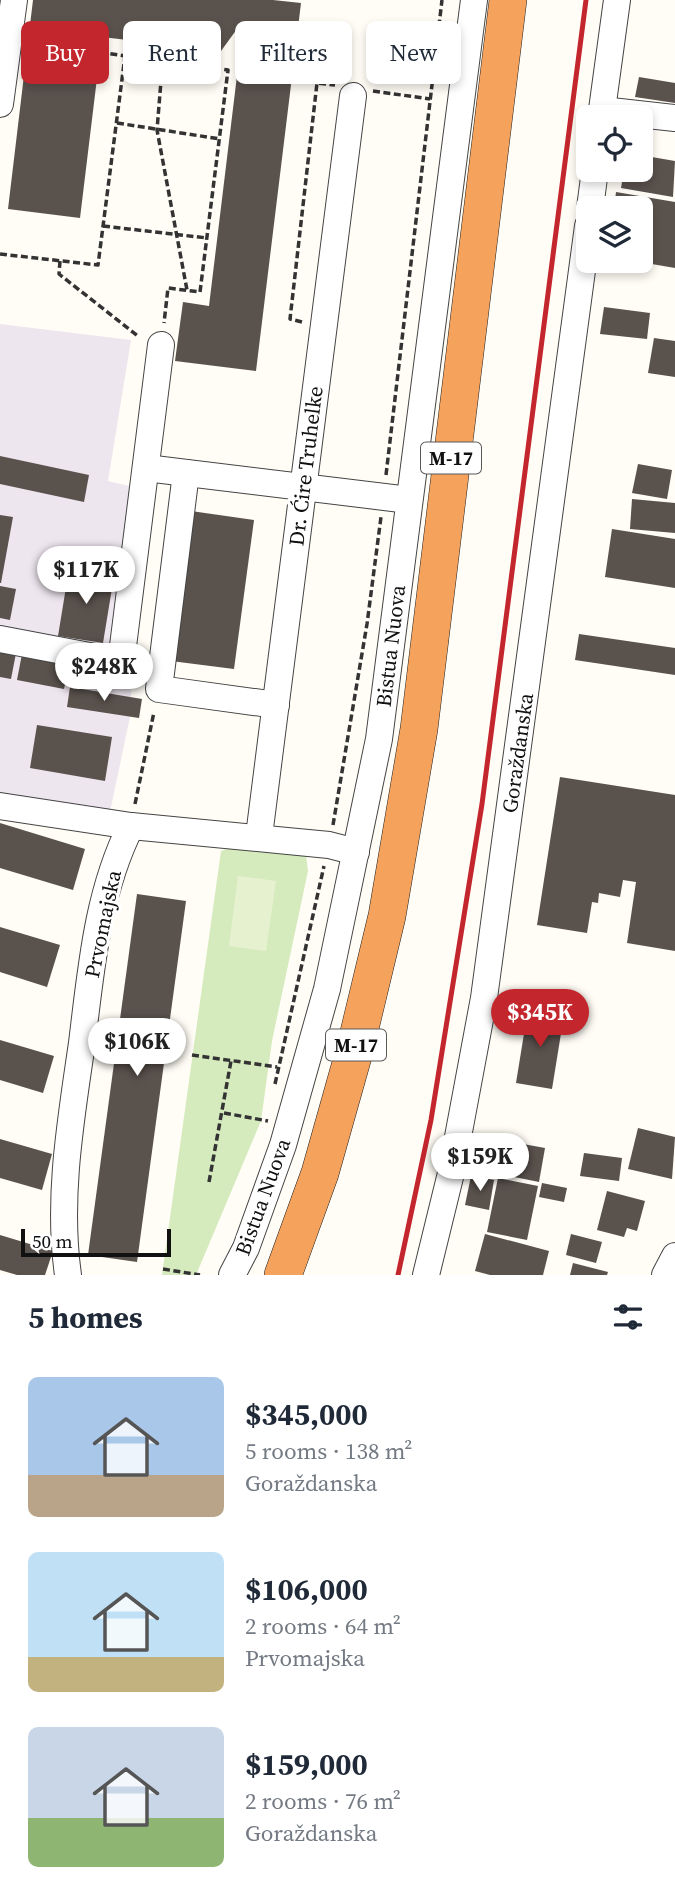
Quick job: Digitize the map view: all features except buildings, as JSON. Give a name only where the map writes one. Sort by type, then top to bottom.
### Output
[{"type":"highway","name":"M-17","points":[[284,1275],[320,1174],[355,1049],[387,916],[419,729],[508,0]]},
{"type":"highway","points":[[268,1275],[289,1224],[320,1174]]},
{"type":"highway","points":[[303,1275],[319,1219],[320,1174]]},
{"type":"street","points":[[0,104],[13,0]]},
{"type":"street","name":"Bistua Nuova","points":[[232,1275],[246,1248],[284,1145],[327,989],[379,739],[396,498],[453,178],[474,0]]},
{"type":"street","points":[[603,105],[617,0]]},
{"type":"street","name":"Dr. Ćire Truhelke","points":[[259,836],[353,96]]},
{"type":"street","points":[[653,117],[675,118]]},
{"type":"street","name":"Goraždanska","points":[[426,1275],[452,1169],[484,998],[582,273]]},
{"type":"street","points":[[0,639],[121,662],[161,345]]},
{"type":"street","points":[[146,468],[396,498]]},
{"type":"street","points":[[186,473],[159,689],[276,705]]},
{"type":"street","points":[[0,806],[131,826],[259,836],[329,845],[356,852]]},
{"type":"street","name":"Prvomajska","points":[[68,1275],[63,1215],[84,1023],[106,888],[131,826]]},
{"type":"street","points":[[665,1275],[675,1256]]},
{"type":"path","points":[[274,1094],[277,1068],[329,845],[365,637],[396,498],[442,0]]},
{"type":"path","points":[[60,261],[59,274],[147,343],[161,345],[168,288],[200,292],[228,70],[221,69]]},
{"type":"path","points":[[0,254],[98,265],[123,73]]},
{"type":"path","points":[[160,84],[157,130],[187,290]]},
{"type":"path","points":[[117,123],[220,139]]},
{"type":"path","points":[[103,226],[207,238]]},
{"type":"path","points":[[131,826],[159,689]]},
{"type":"path","points":[[192,1055],[277,1068]]},
{"type":"path","points":[[209,1182],[231,1061]]},
{"type":"path","points":[[223,1113],[270,1121],[270,1130]]},
{"type":"path","points":[[163,1269],[200,1275]]},
{"type":"shaded area","points":[[0,324],[131,340],[108,481],[151,491],[135,613],[130,717],[110,812],[0,795]]},
{"type":"green space","points":[[233,847],[306,855],[308,871],[272,1041],[261,1121],[196,1275],[162,1275],[221,851]]},
{"type":"green space","points":[[238,876],[276,881],[266,951],[229,946]]},
{"type":"railway","points":[[398,1275],[431,1120],[482,804],[586,0]]}]
